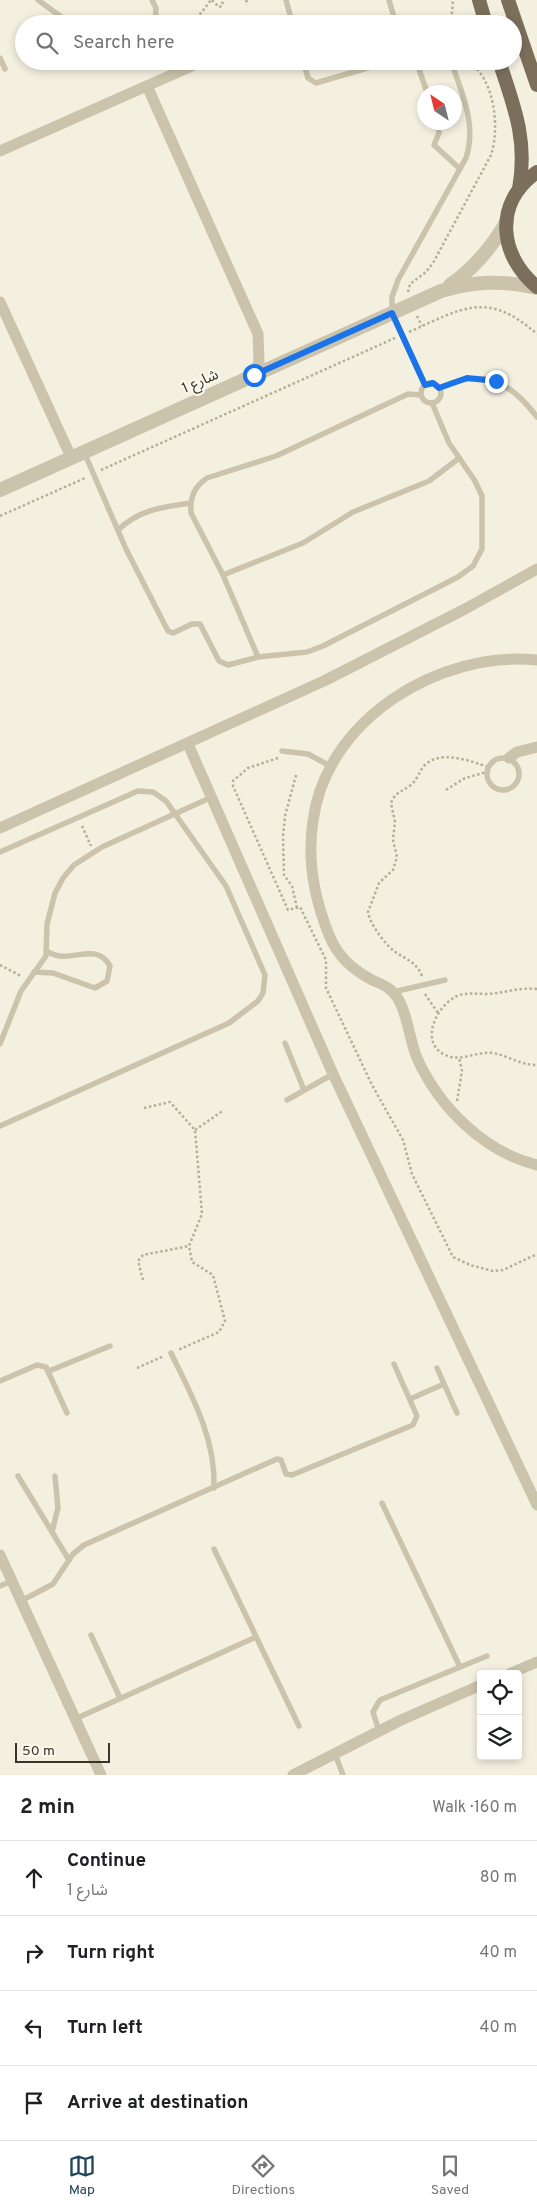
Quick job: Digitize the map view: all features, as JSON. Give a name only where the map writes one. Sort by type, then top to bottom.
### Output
[{"type":"main road","points":[[479,0],[483,15]]},
{"type":"main road","points":[[508,0],[513,15]]},
{"type":"main road","points":[[522,41],[537,85]]},
{"type":"main road","points":[[502,70],[521,131],[523,160],[520,188]]},
{"type":"main road","points":[[537,172],[520,188],[511,204],[506,221],[507,241],[512,259],[523,276],[537,288]]},
{"type":"street","points":[[0,152],[183,70]]},
{"type":"street","points":[[147,86],[258,334],[260,348],[254,375]]},
{"type":"street","name":"شارع 1","points":[[441,291],[479,261],[494,242],[506,221]]},
{"type":"street","name":"شارع 1","points":[[0,490],[441,291],[465,284],[490,281],[514,283],[537,288]]},
{"type":"street","points":[[0,302],[77,454]]},
{"type":"street","points":[[0,828],[188,744],[396,645],[537,569]]},
{"type":"street","points":[[537,660],[497,660],[468,664],[440,673],[414,685],[389,701],[367,720],[348,742],[332,767],[320,792],[313,819],[310,847],[316,896],[336,951],[347,964],[393,992],[400,1004],[417,1058],[437,1094],[473,1132],[498,1150],[537,1165]]},
{"type":"street","points":[[188,744],[333,1074],[537,1505]]},
{"type":"street","points":[[509,758],[517,752],[537,747]]},
{"type":"street","points":[[0,1554],[101,1775]]},
{"type":"street","points":[[518,1670],[537,1662]]},
{"type":"street","points":[[294,1775],[379,1731],[477,1688]]},
{"type":"lane","points":[[38,0],[59,15]]},
{"type":"lane","points":[[152,0],[156,8],[156,15]]},
{"type":"lane","points":[[286,0],[289,15]]},
{"type":"lane","points":[[389,0],[393,15]]},
{"type":"lane","points":[[0,58],[5,69]]},
{"type":"lane","points":[[306,70],[308,78],[316,83],[360,70]]},
{"type":"lane","points":[[419,70],[425,85]]},
{"type":"lane","points":[[421,395],[425,385],[392,313],[392,297],[398,280],[460,169],[470,146],[470,121],[454,70]]},
{"type":"lane","points":[[439,130],[434,145],[460,169]]},
{"type":"lane","points":[[439,388],[467,378],[496,381],[517,393],[537,417]]},
{"type":"lane","points":[[425,385],[433,383],[439,388],[440,395],[432,403]]},
{"type":"lane","points":[[421,395],[425,401],[432,403]]},
{"type":"lane","points":[[258,656],[223,575],[191,513],[190,502],[193,492],[198,484],[207,478],[276,456],[402,396],[421,395]]},
{"type":"lane","points":[[77,454],[94,474],[118,530],[170,632],[194,624],[200,624],[219,661],[223,664],[258,656],[290,655],[323,646],[458,577],[473,566],[482,549],[482,496],[475,480],[458,459],[449,443],[432,403]]},
{"type":"lane","points":[[223,575],[303,543],[353,512],[429,481],[458,459]]},
{"type":"lane","points":[[118,530],[140,514],[152,509],[190,502]]},
{"type":"lane","points":[[281,752],[308,754],[332,767]]},
{"type":"lane","points":[[509,758],[516,764],[519,773],[517,782],[509,788],[500,789],[492,785],[488,769],[494,760],[509,758]]},
{"type":"lane","points":[[0,852],[138,791],[146,790],[160,796],[216,871],[230,894],[265,975],[263,993],[249,1010],[229,1023],[0,1126]]},
{"type":"lane","points":[[0,1044],[18,997],[47,951],[47,924],[55,893],[63,878],[74,865],[94,852],[212,797]]},
{"type":"lane","points":[[34,972],[53,973],[94,988],[107,981],[110,966],[100,956],[85,954],[64,958],[47,951]]},
{"type":"lane","points":[[393,992],[445,980]]},
{"type":"lane","points":[[285,1043],[304,1090]]},
{"type":"lane","points":[[287,1100],[333,1074]]},
{"type":"lane","points":[[49,1371],[110,1346]]},
{"type":"lane","points":[[172,1353],[209,1438],[214,1463],[214,1488]]},
{"type":"lane","points":[[21,1601],[47,1588],[58,1578],[69,1560],[84,1545],[277,1459],[281,1460],[286,1474],[292,1475],[410,1426],[416,1422],[417,1416],[394,1364]]},
{"type":"lane","points":[[0,1381],[37,1365],[42,1365],[49,1371],[67,1413]]},
{"type":"lane","points":[[437,1368],[457,1413]]},
{"type":"lane","points":[[410,1399],[444,1384]]},
{"type":"lane","points":[[18,1476],[69,1560]]},
{"type":"lane","points":[[52,1532],[58,1508],[55,1476]]},
{"type":"lane","points":[[382,1503],[460,1667]]},
{"type":"lane","points":[[214,1549],[299,1726]]},
{"type":"lane","points":[[0,1586],[12,1581]]},
{"type":"lane","points":[[92,1635],[120,1698]]},
{"type":"lane","points":[[75,1719],[256,1637]]},
{"type":"lane","points":[[379,1731],[373,1712],[380,1700],[487,1656]]},
{"type":"lane","points":[[335,1754],[343,1775]]},
{"type":"path","points":[[199,15],[212,0],[219,8],[222,6],[223,0]]},
{"type":"path","points":[[246,0],[248,5]]},
{"type":"path","points":[[452,15],[453,0]]},
{"type":"path","points":[[422,326],[408,291],[410,284],[426,272],[434,263],[491,155],[495,142],[496,116],[481,74],[477,70]]},
{"type":"path","points":[[0,516],[460,309],[482,306],[504,311],[514,315],[537,334]]},
{"type":"path","points":[[281,752],[278,758],[243,771],[234,781],[233,786],[288,910],[298,908]]},
{"type":"path","points":[[438,1013],[429,1002],[418,968],[412,961],[390,948],[371,921],[368,912],[379,883],[393,870],[397,857],[393,840],[395,822],[391,803],[397,792],[410,785],[425,765],[434,759],[462,760],[488,769]]},
{"type":"path","points":[[446,790],[465,778],[488,769]]},
{"type":"path","points":[[296,775],[285,816],[283,836],[284,875],[292,886],[298,908],[300,907],[326,960],[326,988],[372,1085],[403,1140],[412,1174],[453,1257],[470,1265],[493,1271],[503,1270],[537,1254]]},
{"type":"path","points":[[78,818],[94,852]]},
{"type":"path","points":[[0,965],[29,980]]},
{"type":"path","points":[[537,989],[521,988],[496,993],[465,994],[456,997],[438,1013],[432,1023],[431,1034],[434,1045],[442,1053],[459,1057],[492,1053],[519,1063],[537,1065]]},
{"type":"path","points":[[455,1114],[462,1071],[459,1057]]},
{"type":"path","points":[[137,1368],[219,1332],[225,1321],[213,1275],[192,1262],[189,1246],[202,1214],[195,1130],[170,1102],[144,1108]]},
{"type":"path","points":[[195,1130],[224,1110]]},
{"type":"path","points":[[143,1280],[138,1261],[144,1255],[189,1246]]},
{"type":"route","points":[[254,375],[392,313],[425,385],[433,383],[439,388],[467,378],[482,378],[496,381]]}]
